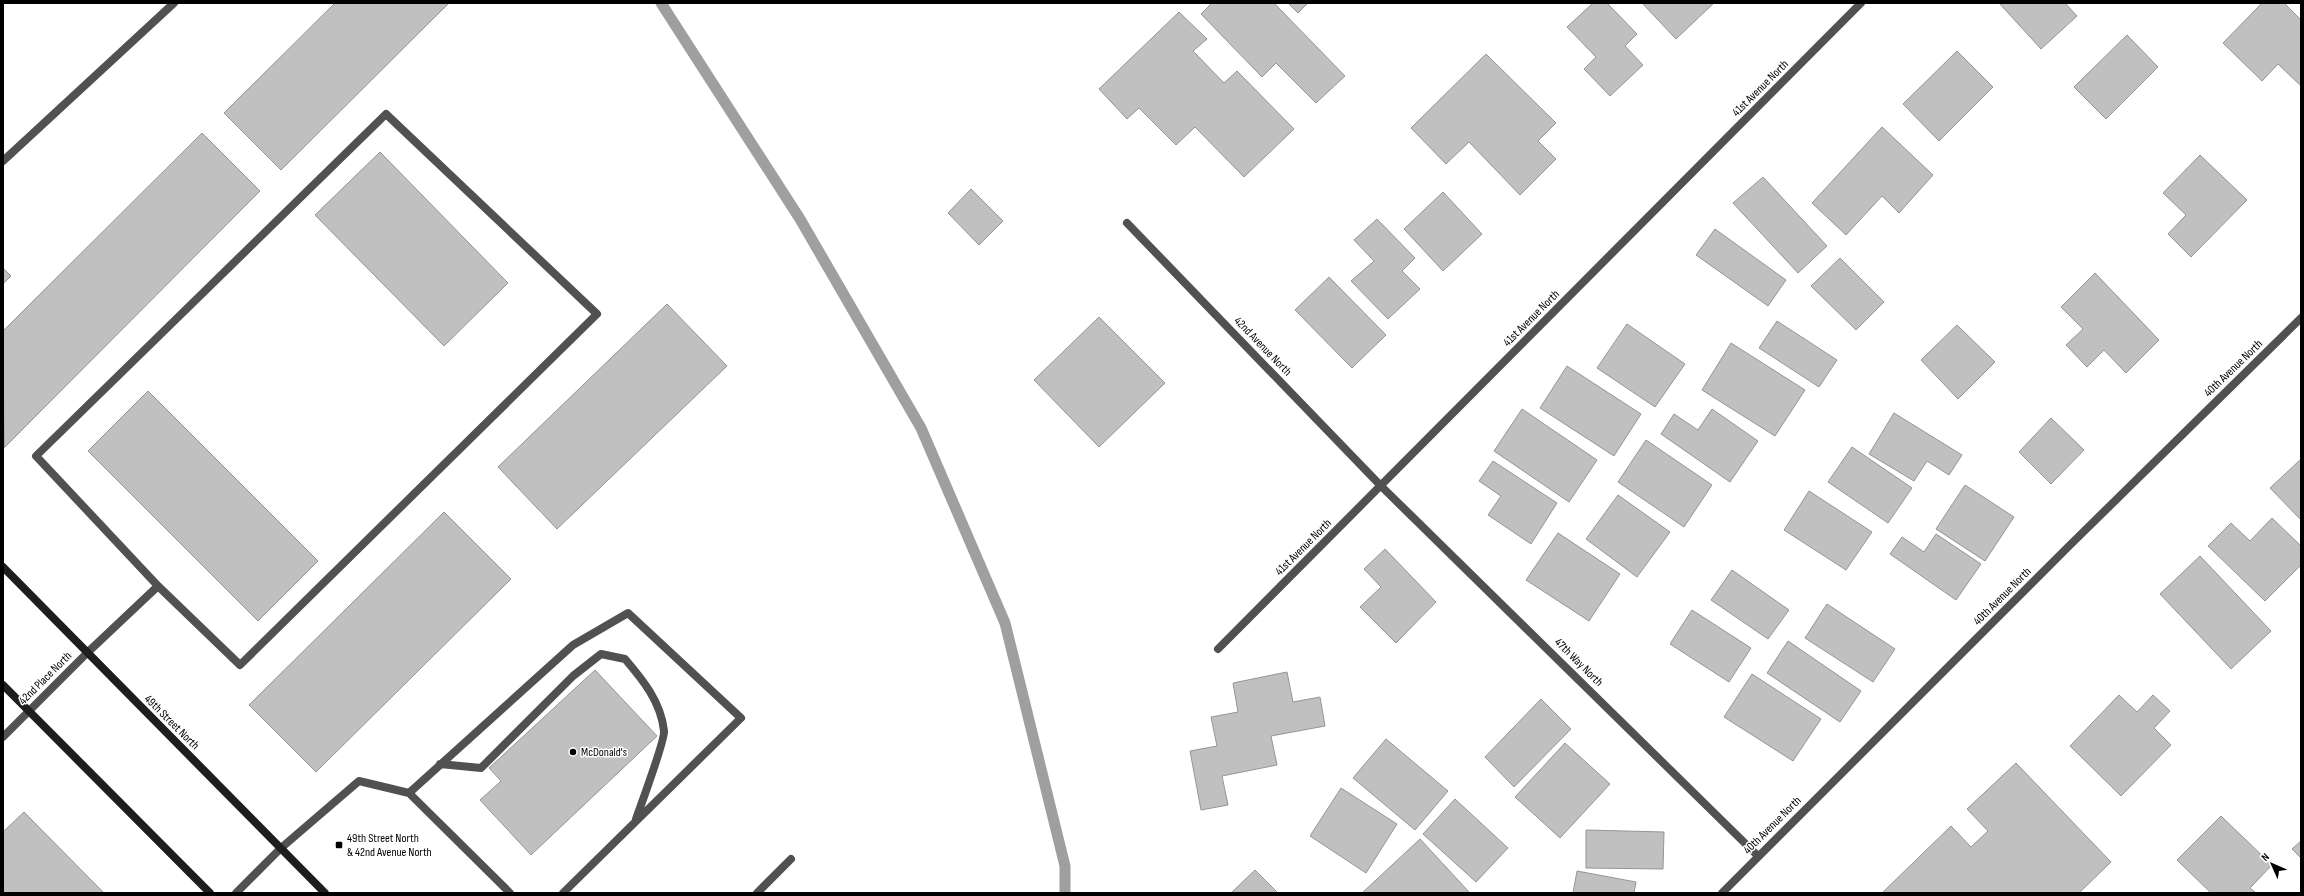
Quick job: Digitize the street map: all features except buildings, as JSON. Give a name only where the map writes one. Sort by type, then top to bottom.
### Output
[{"type":"main road","name":"49th Street North","points":[[3,567],[325,893]]},
{"type":"main road","points":[[3,686],[210,893]]},
{"type":"street","points":[[3,161],[174,3]]},
{"type":"street","name":"41st Avenue North","points":[[1218,649],[1861,3]]},
{"type":"street","points":[[386,114],[597,314],[240,665],[158,586],[36,456],[386,114]]},
{"type":"street","name":"42nd Avenue North","points":[[1126,223],[1381,486]]},
{"type":"street","name":"40th Avenue North","points":[[1722,893],[2062,552],[2301,318]]},
{"type":"street","name":"47th Way North","points":[[1381,486],[1758,856]]},
{"type":"street","name":"42nd Place North","points":[[3,737],[87,653],[158,586]]},
{"type":"street","points":[[409,793],[573,645],[628,613],[741,718],[563,893]]},
{"type":"street","points":[[440,764],[481,768],[573,676],[601,654],[625,659],[644,681],[659,708],[665,732],[635,822]]},
{"type":"street","points":[[236,893],[281,848],[359,781],[409,793],[510,893]]},
{"type":"street","points":[[757,893],[791,859]]},
{"type":"waterway","points":[[661,3],[800,219],[921,428],[1005,623],[1065,866],[1065,893]]},
{"type":"place","name":"McDonald's","points":[[573,752]]},
{"type":"place","name":"49th Street North & 42nd Avenue North","points":[[339,845]]}]
